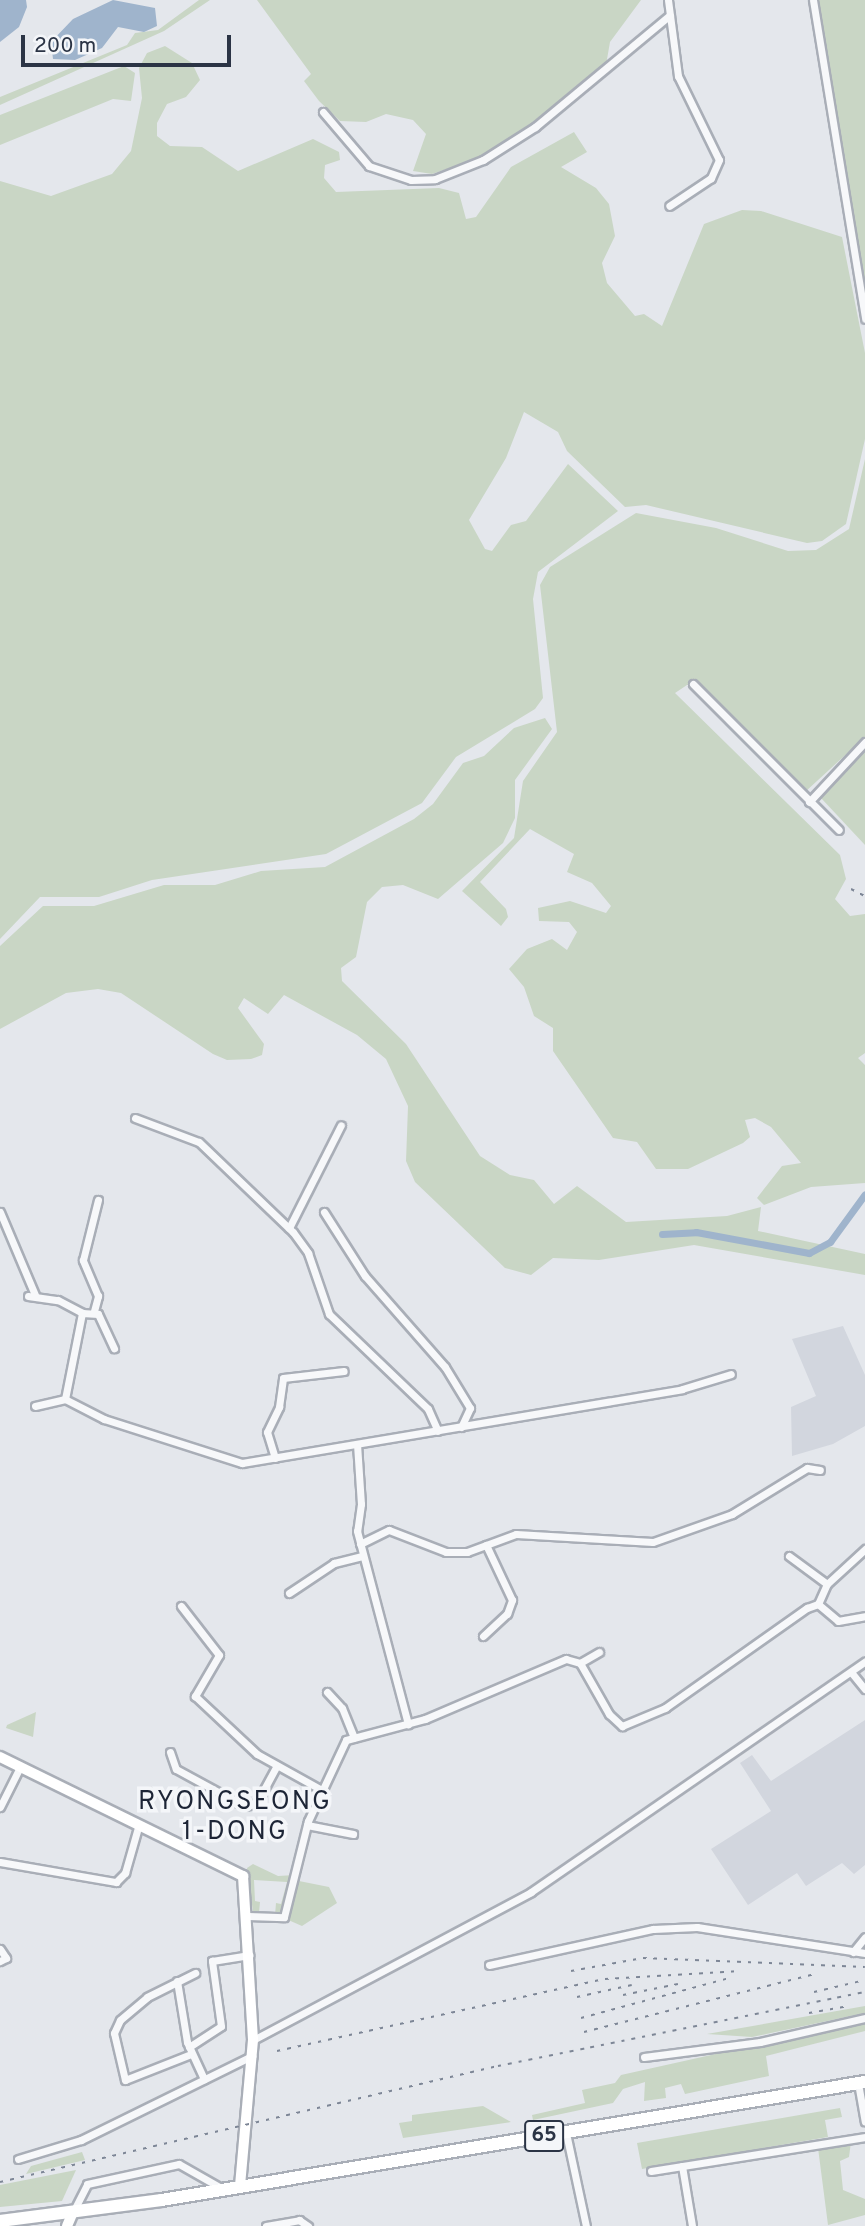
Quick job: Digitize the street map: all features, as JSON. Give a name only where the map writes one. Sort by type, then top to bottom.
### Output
[{"type":"main road","points":[[0,1757],[243,1876],[248,1916],[253,2040],[240,2187]]},
{"type":"main road","name":"65","points":[[0,2221],[240,2187],[861,2082]]},
{"type":"main road","points":[[67,2226],[73,2211]]},
{"type":"street","points":[[668,0],[678,76],[719,160],[710,178],[669,206]]},
{"type":"street","points":[[813,0],[865,319]]},
{"type":"street","points":[[323,112],[369,166],[411,180],[435,179],[483,160],[535,127],[670,15]]},
{"type":"street","points":[[693,684],[839,830]]},
{"type":"street","points":[[809,802],[865,742]]},
{"type":"street","points":[[135,1118],[199,1142],[289,1228],[308,1253],[329,1314],[428,1409],[438,1431]]},
{"type":"street","points":[[289,1228],[341,1125]]},
{"type":"street","points":[[98,1200],[83,1260],[98,1296],[94,1311],[114,1349]]},
{"type":"street","points":[[324,1212],[365,1276],[445,1367],[470,1408],[461,1427]]},
{"type":"street","points":[[0,1213],[32,1296],[82,1313],[94,1311]]},
{"type":"street","points":[[65,1399],[82,1313]]},
{"type":"street","points":[[275,1458],[267,1432],[282,1397],[283,1378],[344,1371]]},
{"type":"street","points":[[35,1406],[65,1399],[96,1416],[203,1453],[242,1463],[682,1389],[731,1374]]},
{"type":"street","points":[[357,1444],[362,1556],[408,1724]]},
{"type":"street","points":[[360,1544],[389,1530],[446,1552],[486,1545],[516,1534],[653,1542],[723,1518],[807,1468],[820,1470]]},
{"type":"street","points":[[483,1636],[507,1614],[512,1600],[486,1545]]},
{"type":"street","points":[[248,1916],[284,1917],[307,1825],[338,1741],[408,1724],[566,1659],[580,1663],[609,1714],[622,1726],[666,1708],[818,1604],[827,1584],[865,1549]]},
{"type":"street","points":[[289,1593],[337,1561],[362,1556]]},
{"type":"street","points":[[789,1556],[827,1584]]},
{"type":"street","points":[[818,1604],[838,1621],[863,1612]]},
{"type":"street","points":[[181,1606],[219,1655],[195,1696],[276,1767],[320,1789]]},
{"type":"street","points":[[580,1663],[599,1652]]},
{"type":"street","points":[[253,2040],[531,1892],[865,1662]]},
{"type":"street","points":[[851,1672],[865,1689]]},
{"type":"street","points":[[327,1692],[342,1708],[354,1738]]},
{"type":"street","points":[[170,1752],[176,1769],[244,1806],[256,1804],[276,1767]]},
{"type":"street","points":[[1,1803],[20,1767]]},
{"type":"street","points":[[0,1862],[116,1882],[125,1873],[139,1824]]},
{"type":"street","points":[[307,1825],[353,1834]]},
{"type":"street","points":[[631,1825],[637,1833]]},
{"type":"street","points":[[489,1965],[653,1929],[686,1927],[865,1953]]},
{"type":"street","points":[[853,1952],[865,1937]]},
{"type":"street","points":[[0,1950],[6,1958],[0,1961]]},
{"type":"street","points":[[195,1973],[147,1997],[116,2026],[121,2077],[131,2079],[190,2050],[221,2026],[212,1961],[250,1955]]},
{"type":"street","points":[[177,1981],[190,2050],[204,2078]]},
{"type":"street","points":[[644,2057],[760,2042],[865,2018]]},
{"type":"street","points":[[18,2159],[81,2140],[252,2056]]},
{"type":"street","points":[[861,2082],[865,2121]]},
{"type":"street","points":[[566,2133],[586,2226]]},
{"type":"street","points":[[651,2171],[865,2137]]},
{"type":"street","points":[[73,2211],[86,2184],[179,2164],[223,2189]]},
{"type":"street","points":[[682,2166],[692,2226]]},
{"type":"street","points":[[266,2226],[299,2220],[308,2226]]},
{"type":"shaded area","points":[[843,1326],[865,1375],[865,1426],[833,1444],[792,1456],[791,1407],[816,1396],[792,1339]]},
{"type":"shaded area","points":[[865,1720],[865,1865],[854,1874],[842,1863],[806,1886],[797,1873],[748,1905],[711,1849],[771,1811],[740,1763],[752,1755],[771,1781]]},
{"type":"green space","points":[[199,0],[210,0],[164,31],[0,105],[0,97],[127,45],[135,33],[158,30]]},
{"type":"green space","points":[[257,0],[641,0],[610,42],[606,65],[532,125],[479,158],[432,174],[413,171],[426,134],[413,120],[386,114],[366,122],[340,121],[319,101],[304,81],[311,74]]},
{"type":"green space","points":[[816,0],[865,0],[865,297],[821,51]]},
{"type":"green space","points":[[165,46],[192,63],[200,80],[186,97],[167,104],[157,123],[157,136],[170,146],[202,147],[238,171],[313,139],[339,152],[340,160],[325,165],[324,178],[336,192],[439,188],[459,193],[466,219],[476,217],[511,167],[574,132],[587,152],[561,167],[596,188],[609,204],[615,236],[602,263],[607,283],[635,316],[644,314],[662,326],[704,224],[742,210],[761,211],[842,237],[865,353],[865,439],[846,524],[822,541],[807,543],[646,505],[625,507],[567,451],[558,432],[524,412],[506,458],[469,520],[485,549],[492,551],[511,525],[526,521],[568,464],[618,511],[538,572],[533,599],[543,698],[535,709],[456,757],[422,803],[326,854],[152,880],[99,897],[40,897],[0,939],[0,181],[51,196],[112,174],[131,151],[142,98],[139,68],[147,53]]},
{"type":"green space","points":[[124,66],[135,73],[131,101],[113,99],[0,145],[0,115]]},
{"type":"green space","points":[[865,459],[865,737],[805,792],[693,681],[675,693],[840,855],[846,879],[835,899],[850,916],[865,914],[865,1053],[858,1058],[865,1065],[865,1183],[811,1187],[764,1205],[757,1198],[782,1166],[801,1163],[771,1127],[755,1118],[745,1120],[750,1137],[743,1143],[688,1169],[656,1169],[637,1142],[613,1138],[553,1051],[553,1028],[534,1016],[524,987],[509,969],[527,949],[552,939],[567,950],[577,932],[569,922],[539,921],[538,908],[570,901],[606,913],[611,906],[592,883],[567,872],[574,854],[530,829],[480,882],[506,909],[508,917],[501,926],[462,891],[514,838],[523,781],[557,732],[540,585],[550,567],[636,513],[716,528],[788,551],[816,550],[849,529]]},
{"type":"green space","points":[[545,718],[552,729],[515,780],[515,818],[503,843],[438,899],[403,885],[382,887],[367,902],[356,957],[341,968],[342,981],[406,1044],[480,1156],[510,1175],[534,1180],[554,1204],[577,1186],[626,1222],[727,1216],[761,1207],[758,1231],[865,1254],[865,1275],[694,1245],[599,1260],[553,1258],[531,1275],[505,1268],[415,1182],[406,1161],[408,1106],[386,1059],[357,1035],[284,995],[268,1014],[244,998],[238,1008],[264,1044],[262,1055],[251,1059],[227,1060],[213,1054],[121,993],[98,989],[66,993],[0,1029],[0,946],[43,906],[94,906],[164,885],[215,885],[261,871],[325,867],[414,819],[433,804],[463,763],[484,756],[514,728]]},
{"type":"green space","points":[[865,749],[865,845],[821,798]]},
{"type":"green space","points":[[36,1712],[33,1737],[6,1728],[7,1725]]},
{"type":"green space","points":[[253,1864],[278,1876],[295,1875],[282,1915],[275,1915],[276,1903],[281,1904],[287,1882],[254,1880],[255,1901],[260,1902],[259,1913],[253,1912],[247,1868]]},
{"type":"green space","points":[[299,1881],[329,1887],[337,1903],[302,1926],[286,1919]]},
{"type":"green space","points":[[865,2006],[865,2013],[752,2037],[707,2034]]},
{"type":"green space","points":[[865,2021],[865,2031],[766,2056],[769,2076],[685,2094],[681,2084],[665,2088],[666,2098],[644,2101],[645,2082],[623,2089],[613,2103],[533,2120],[532,2115],[585,2103],[582,2090],[615,2083],[621,2075]]},
{"type":"green space","points":[[483,2106],[511,2122],[403,2138],[399,2123],[412,2121],[412,2115]]},
{"type":"green space","points":[[840,2108],[842,2117],[825,2120],[828,2137],[642,2169],[637,2143]]},
{"type":"green space","points":[[851,2142],[849,2157],[840,2161],[843,2190],[865,2199],[865,2215],[828,2225],[818,2148]]},
{"type":"green space","points":[[82,2152],[85,2160],[26,2174],[31,2166]]},
{"type":"green space","points":[[76,2170],[62,2201],[0,2207],[0,2185]]},
{"type":"water","points":[[0,0],[26,0],[27,7],[19,27],[0,42]]},
{"type":"water","points":[[113,0],[155,8],[157,26],[144,32],[118,27],[102,48],[75,60],[53,59],[51,42],[73,19]]},
{"type":"waterway","points":[[662,1234],[696,1232],[809,1253],[830,1242],[865,1194]]},
{"type":"railway","points":[[851,889],[865,896]]},
{"type":"railway","points":[[571,1971],[643,1958],[865,1967]]},
{"type":"railway","points":[[277,2051],[605,1979],[741,1971]]},
{"type":"railway","points":[[584,2032],[815,1974]]},
{"type":"railway","points":[[581,2018],[733,1977]]},
{"type":"railway","points":[[814,1992],[865,1980]]},
{"type":"railway","points":[[623,1995],[678,1984]]},
{"type":"railway","points":[[577,1997],[632,1985]]},
{"type":"railway","points":[[0,2182],[498,2066],[865,1992]]},
{"type":"railway","points":[[809,2013],[847,2006]]},
{"type":"district","name":"RYONGSEONG 1-DONG","points":[[235,1818]]}]
